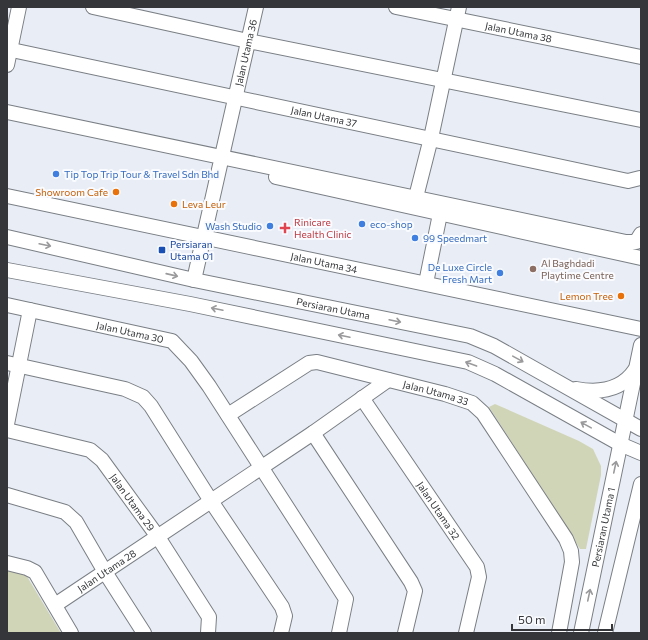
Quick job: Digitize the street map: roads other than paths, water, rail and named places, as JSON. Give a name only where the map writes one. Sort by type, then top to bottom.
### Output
[{"type":"street","points":[[7,66],[9,50],[19,7]]},
{"type":"street","points":[[93,7],[248,41],[641,120]]},
{"type":"street","name":"Jalan Utama 36","points":[[194,280],[202,237],[256,7]]},
{"type":"street","name":"Jalan Utama 38","points":[[396,7],[457,13],[641,57]]},
{"type":"street","points":[[416,197],[431,138],[457,13]]},
{"type":"street","name":"Jalan Utama 37","points":[[9,50],[431,138],[628,181],[641,178]]},
{"type":"street","points":[[7,112],[221,161],[440,214],[641,258]]},
{"type":"street","points":[[7,118],[221,161],[416,197],[626,242],[636,242],[641,234]]},
{"type":"street","name":"Jalan Utama 34","points":[[7,196],[641,329]]},
{"type":"street","points":[[426,283],[440,214]]},
{"type":"street","name":"Persiaran Utama","points":[[7,238],[194,280],[470,336],[494,346],[641,429]]},
{"type":"street","points":[[7,270],[190,304],[468,362],[495,374],[620,444],[641,454]]},
{"type":"street","name":"Jalan Utama 30","points":[[7,305],[172,341],[191,361],[228,415],[346,599],[339,633]]},
{"type":"street","points":[[7,424],[13,364],[30,310]]},
{"type":"street","name":"Persiaran Utama 1","points":[[581,633],[641,345]]},
{"type":"street","name":"Jalan Utama 33","points":[[228,415],[309,363],[317,362],[445,394],[472,403],[483,413],[566,539],[571,551],[572,562],[559,633]]},
{"type":"street","points":[[13,364],[125,389],[143,397],[151,406],[211,501],[282,607],[285,616],[281,633]]},
{"type":"street","points":[[569,388],[591,391],[614,388],[630,379],[636,370]]},
{"type":"street","points":[[158,536],[262,468],[388,380]]},
{"type":"street","name":"Jalan Utama 32","points":[[362,398],[477,567],[479,577],[466,633]]},
{"type":"street","name":"Jalan Utama 29","points":[[7,430],[90,450],[102,460],[158,536],[209,617],[208,633]]},
{"type":"street","points":[[313,433],[411,582],[415,591],[405,633]]},
{"type":"street","points":[[605,633],[641,484]]},
{"type":"street","points":[[7,495],[65,512],[76,522],[105,572],[144,633]]},
{"type":"street","points":[[624,556],[641,504]]},
{"type":"street","name":"Jalan Utama 28","points":[[55,605],[158,536]]},
{"type":"street","points":[[7,563],[28,568],[35,572],[71,633]]},
{"type":"place","name":"Tip Top Trip Tour & Travel Sdn Bhd","points":[[56,174]]},
{"type":"place","name":"Showroom Cafe","points":[[116,192]]},
{"type":"place","name":"Leva Leur","points":[[174,204]]},
{"type":"place","name":"eco-shop","points":[[362,224]]},
{"type":"place","name":"Wash Studio","points":[[270,226]]},
{"type":"place","name":"Rinicare Health Clinic","points":[[285,228]]},
{"type":"place","name":"99 Speedmart","points":[[415,238]]},
{"type":"place","name":"Persiaran Utama 01","points":[[162,250]]},
{"type":"place","name":"Al Baghdadi Playtime Centre","points":[[533,269]]},
{"type":"place","name":"De Luxe Circle Fresh Mart","points":[[500,273]]},
{"type":"place","name":"Lemon Tree","points":[[621,296]]}]
